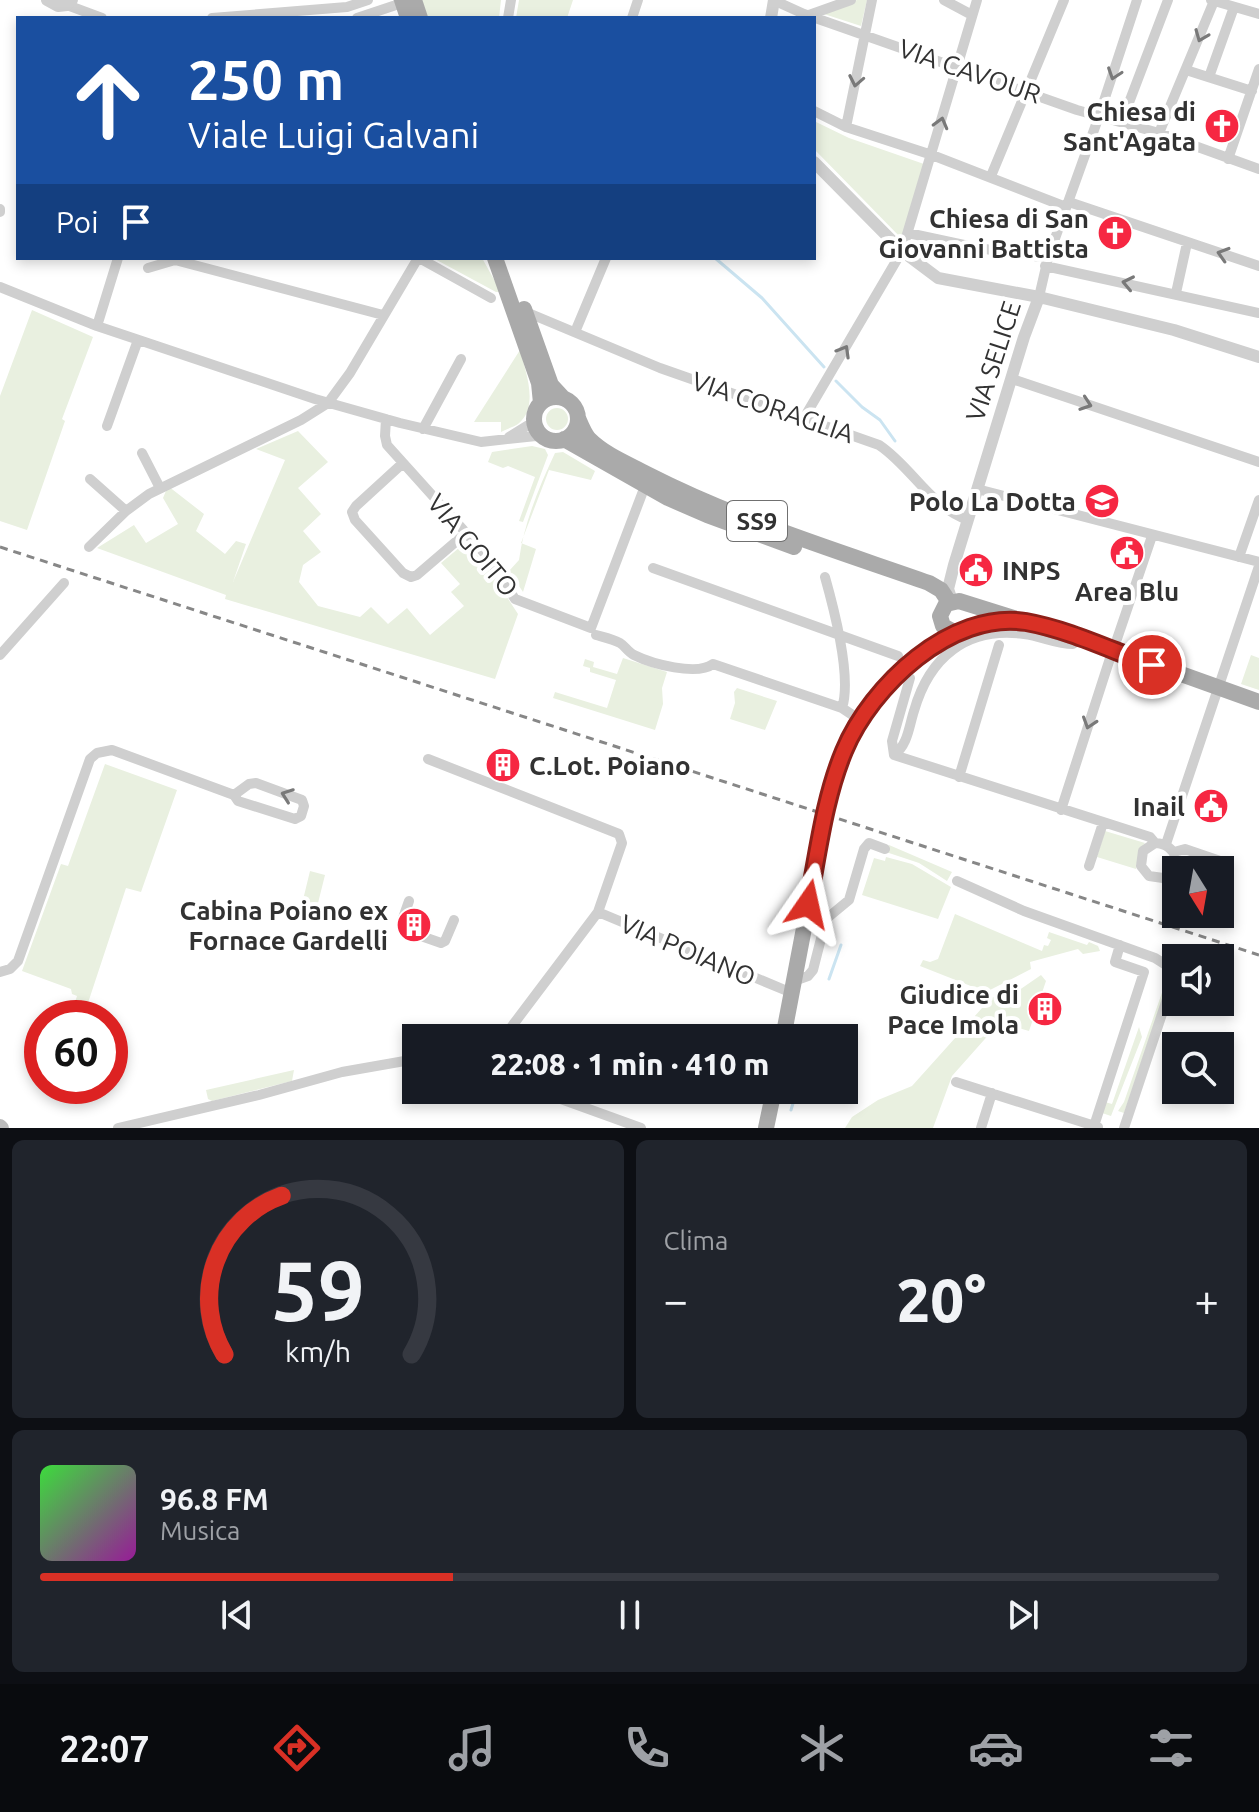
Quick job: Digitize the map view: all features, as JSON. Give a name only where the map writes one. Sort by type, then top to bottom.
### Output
[{"type":"main road","points":[[406,10],[414,0]]},
{"type":"main road","points":[[496,260],[539,383],[536,428],[544,437],[564,439],[574,431],[578,418],[573,406],[551,385],[507,260]]},
{"type":"main road","points":[[538,409],[551,398],[563,398]]},
{"type":"main road","name":"SS9","points":[[578,418],[587,437],[617,459],[667,484],[800,538],[929,583],[941,590],[949,608]]},
{"type":"main road","name":"SS9","points":[[564,439],[645,486],[707,515],[926,593],[949,608],[1026,622],[1115,644],[1259,702]]},
{"type":"main road","points":[[949,608],[971,612],[971,622],[961,631],[947,630],[949,608]]},
{"type":"main road","name":"VIA SELICE","points":[[918,657],[949,608]]},
{"type":"main road","name":"SS9","points":[[961,631],[1004,621],[1026,622]]},
{"type":"main road","name":"VIA SELICE","points":[[786,1024],[829,800],[845,749],[860,720],[891,683],[918,657],[961,631]]},
{"type":"main road","points":[[766,1128],[771,1104]]},
{"type":"street","points":[[47,0],[58,6],[73,2],[97,16]]},
{"type":"street","points":[[242,16],[347,7],[368,0]]},
{"type":"street","name":"VIA CAVOUR","points":[[773,0],[806,16]]},
{"type":"street","points":[[806,0],[806,16],[849,0]]},
{"type":"street","points":[[846,127],[872,0]]},
{"type":"street","points":[[944,0],[972,15]]},
{"type":"street","points":[[804,418],[902,251],[977,0]]},
{"type":"street","points":[[991,176],[1064,0]]},
{"type":"street","name":"VIA SELICE","points":[[949,608],[948,589],[1024,337],[1039,297],[1046,262],[1137,0]]},
{"type":"street","points":[[1122,121],[1168,0]]},
{"type":"street","points":[[1159,133],[1213,1],[1259,14]]},
{"type":"street","points":[[1209,77],[1233,5]]},
{"type":"street","points":[[369,16],[406,10]]},
{"type":"street","points":[[287,13],[300,16]]},
{"type":"street","name":"VIA CAVOUR","points":[[816,19],[1259,169]]},
{"type":"street","points":[[1228,159],[1259,69]]},
{"type":"street","points":[[1186,70],[1252,91]]},
{"type":"street","points":[[816,112],[846,127],[1067,204],[1259,266]]},
{"type":"street","points":[[816,164],[902,251],[938,278],[1039,297],[1174,330],[1259,357]]},
{"type":"street","points":[[908,233],[1259,313]]},
{"type":"street","points":[[1176,293],[1187,243]]},
{"type":"street","points":[[97,326],[117,260]]},
{"type":"street","points":[[148,268],[175,260],[383,315]]},
{"type":"street","points":[[89,547],[126,511],[160,488],[301,420],[328,403],[350,373],[418,260]]},
{"type":"street","points":[[423,260],[491,298]]},
{"type":"street","points":[[575,332],[605,260]]},
{"type":"street","points":[[0,287],[97,326],[328,403],[386,419],[470,441],[544,437]]},
{"type":"street","name":"VIA CORAGLIA","points":[[526,312],[660,368],[879,445],[893,454],[945,510],[968,520]]},
{"type":"street","points":[[537,344],[544,331],[557,325]]},
{"type":"street","points":[[107,426],[138,340]]},
{"type":"street","points":[[423,429],[461,359]]},
{"type":"street","points":[[1012,379],[1259,462]]},
{"type":"street","points":[[502,441],[524,428],[538,409]]},
{"type":"street","name":"VIA GOITO","points":[[386,419],[386,442],[485,554],[519,602],[591,628],[645,486]]},
{"type":"street","points":[[142,453],[160,488]]},
{"type":"street","points":[[403,463],[352,512],[355,520],[390,559],[403,573],[414,577],[466,533]]},
{"type":"street","points":[[90,479],[126,511]]},
{"type":"street","points":[[977,489],[1259,564],[1165,846]]},
{"type":"street","points":[[1239,557],[1259,500]]},
{"type":"street","points":[[1061,810],[1152,536]]},
{"type":"street","points":[[653,568],[898,656]]},
{"type":"street","points":[[825,577],[839,635],[845,693],[842,708]]},
{"type":"street","points":[[0,655],[64,583]]},
{"type":"street","points":[[894,755],[904,745],[921,686],[935,664],[952,650],[972,640],[1004,634],[1022,634],[1059,644],[1073,644]]},
{"type":"street","points":[[596,635],[621,644],[631,654],[665,665],[692,669],[708,668],[713,664],[842,708],[860,720]]},
{"type":"street","points":[[959,777],[999,645]]},
{"type":"street","points":[[894,755],[892,741],[910,678]]},
{"type":"street","points":[[0,972],[10,969],[18,961],[90,759],[97,753],[112,750],[234,795],[238,801],[295,819],[301,816],[304,806],[302,800],[256,783],[249,784],[234,795]]},
{"type":"street","points":[[894,755],[1150,837],[1165,846],[1170,856]]},
{"type":"street","points":[[428,759],[619,834],[622,843],[598,912]]},
{"type":"street","points":[[244,789],[248,804]]},
{"type":"street","points":[[1089,866],[1105,824]]},
{"type":"street","points":[[793,987],[813,970],[826,919],[849,900],[864,849],[869,843],[885,849]]},
{"type":"street","points":[[1162,878],[1149,876],[1141,866],[1143,851],[1165,846],[1205,856]]},
{"type":"street","points":[[957,881],[1024,911],[1155,958],[1166,965],[1172,974],[1172,984],[1124,1128]]},
{"type":"street","points":[[409,901],[402,921],[404,930],[441,943],[445,941],[454,920]]},
{"type":"street","name":"VIA POIANO","points":[[514,1024],[598,912],[793,987]]},
{"type":"street","points":[[956,1082],[1071,1124],[1097,1127],[1144,972],[1115,962],[1120,945]]},
{"type":"street","points":[[118,1128],[342,1072],[402,1061]]},
{"type":"street","points":[[981,1128],[992,1093]]},
{"type":"street","points":[[575,1104],[641,1128]]},
{"type":"green space","points":[[422,0],[501,0],[499,16],[427,16]]},
{"type":"green space","points":[[519,0],[573,0],[568,16],[516,16]]},
{"type":"green space","points":[[857,0],[867,0],[861,26],[824,14],[825,12]]},
{"type":"green space","points":[[816,122],[849,138],[924,164],[902,239],[816,151]]},
{"type":"green space","points":[[437,260],[483,260],[501,292]]},
{"type":"green space","points":[[32,310],[93,337],[62,419],[65,421],[27,530],[0,521],[0,396]]},
{"type":"green space","points":[[520,350],[530,398],[525,417],[501,432],[501,422],[474,422]]},
{"type":"green space","points":[[553,408],[561,408],[568,419],[561,430],[553,430],[546,423],[546,415]]},
{"type":"green space","points":[[298,431],[328,462],[298,488],[321,514],[303,531],[321,552],[303,565],[299,582],[318,606],[360,617],[371,607],[388,624],[407,608],[430,635],[464,606],[451,592],[460,584],[441,563],[466,542],[518,614],[495,679],[225,599],[226,595],[97,548],[134,525],[146,543],[178,524],[163,498],[168,486],[204,514],[196,531],[225,554],[236,541],[246,544],[233,582],[285,460],[256,449]]},
{"type":"green space","points":[[532,446],[545,449],[548,455],[523,522],[519,521],[535,477],[488,462],[492,452]]},
{"type":"green space","points":[[563,452],[595,471],[591,480],[549,470],[524,536],[555,453]]},
{"type":"green space","points":[[522,543],[536,549],[523,592],[509,571],[519,560]]},
{"type":"green space","points":[[1251,655],[1259,658],[1259,690],[1241,684]]},
{"type":"green space","points":[[623,658],[667,672],[662,688],[663,704],[655,730],[553,698],[555,692],[607,708],[616,680],[590,672],[590,668],[583,666],[585,659],[594,662],[593,667],[617,674]]},
{"type":"green space","points":[[737,688],[777,701],[765,730],[730,719]]},
{"type":"green space","points":[[105,764],[177,790],[141,892],[126,888],[89,1000],[76,1000],[77,996],[72,994],[71,989],[22,971],[61,864],[68,866]]},
{"type":"green space","points":[[1105,831],[1145,843],[1139,850],[1136,869],[1097,857]]},
{"type":"green space","points":[[889,845],[952,872],[947,881],[919,863],[886,852]]},
{"type":"green space","points":[[886,857],[912,864],[951,887],[938,919],[862,895],[874,858],[885,861]]},
{"type":"green space","points":[[310,871],[325,875],[317,907],[302,904]]},
{"type":"green space","points":[[955,914],[1042,951],[1051,940],[1047,938],[1049,932],[1087,945],[1089,942],[1098,946],[1100,951],[1083,954],[1078,949],[1030,962],[1031,969],[986,992],[920,966],[923,960],[930,962],[938,959]]},
{"type":"green space","points":[[1041,975],[1046,981],[1029,1031],[1012,1026],[1007,1037],[992,1031],[952,1076],[933,1128],[845,1128],[852,1117],[878,1100],[912,1086],[991,998],[1001,994],[1006,999]]},
{"type":"green space","points":[[1162,993],[1162,1001],[1124,1113],[1118,1111],[1124,1102]]},
{"type":"green space","points":[[1139,1027],[1142,1037],[1111,1116],[1102,1113],[1105,1102],[1112,1104]]},
{"type":"green space","points":[[294,1070],[292,1081],[212,1101],[208,1099],[206,1090]]},
{"type":"waterway","points":[[717,260],[762,298],[824,367]]},
{"type":"waterway","points":[[836,381],[880,420],[895,441]]},
{"type":"waterway","points":[[829,979],[841,945]]},
{"type":"waterway","points":[[791,1110],[793,1104]]},
{"type":"railway","points":[[0,547],[1259,955]]},
{"type":"place","name":"Chiesa di Sant'Agata","points":[[1222,126]]},
{"type":"place","name":"Chiesa di San Giovanni Battista","points":[[1115,233]]},
{"type":"place","name":"Polo La Dotta","points":[[1102,501]]},
{"type":"place","name":"Area Blu","points":[[1127,553]]},
{"type":"place","name":"INPS","points":[[976,570]]},
{"type":"place","name":"C.Lot. Poiano","points":[[503,765]]},
{"type":"place","name":"Inail","points":[[1211,806]]},
{"type":"place","name":"Cabina Poiano ex Fornace Gardelli","points":[[414,925]]},
{"type":"place","name":"Giudice di Pace Imola","points":[[1045,1009]]},
{"type":"route","points":[[808,904],[829,800],[845,749],[860,720],[891,683],[936,643],[987,623],[1026,622],[1113,649],[1152,665]]}]
